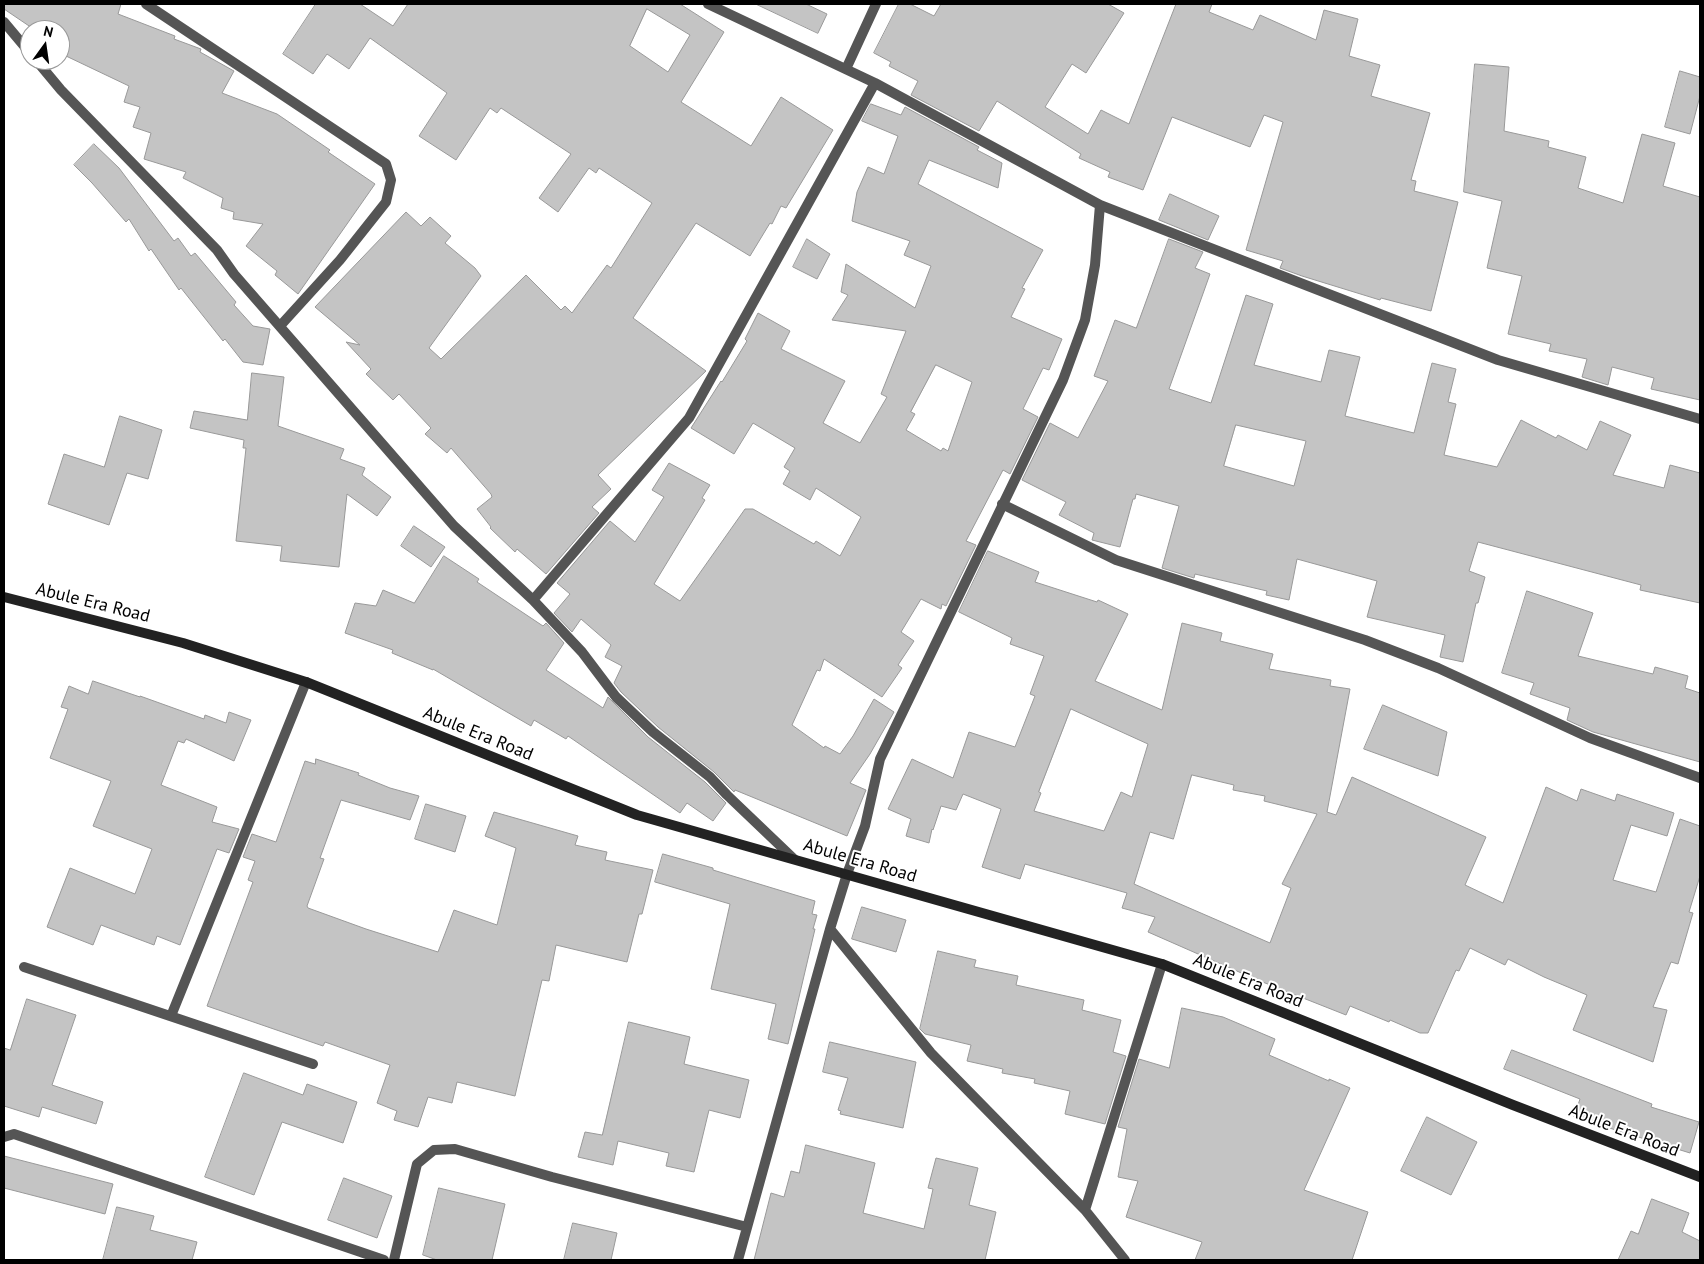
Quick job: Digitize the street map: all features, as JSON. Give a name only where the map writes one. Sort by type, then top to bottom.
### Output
[{"type":"street","points":[[146,4],[236,62],[386,164],[391,180],[386,202],[340,260],[280,326]]},
{"type":"street","points":[[708,4],[875,82],[1100,205],[1498,360],[1700,419]]},
{"type":"street","points":[[846,69],[876,4]]},
{"type":"street","points":[[4,22],[20,41]]},
{"type":"street","points":[[44,70],[60,90],[217,250],[234,274],[454,526],[533,600],[582,652],[616,697],[653,732],[710,777],[794,859]]},
{"type":"street","points":[[533,600],[689,418],[875,82]]},
{"type":"street","points":[[738,1260],[830,929],[847,874],[865,826],[880,759],[1063,380],[1085,320],[1094,266],[1100,205]]},
{"type":"street","points":[[1002,504],[1116,560],[1365,640],[1438,668],[1590,738],[1700,778]]},
{"type":"street","name":"Abule Era Road","points":[[4,597],[183,643],[306,682],[637,814],[1162,964],[1495,1098],[1700,1177]]},
{"type":"street","points":[[171,1016],[306,682]]},
{"type":"street","points":[[830,929],[931,1053],[1085,1210],[1125,1260]]},
{"type":"street","points":[[1085,1210],[1162,964]]},
{"type":"street","points":[[24,967],[313,1064]]},
{"type":"street","points":[[4,1137],[14,1134],[384,1260]]},
{"type":"street","points":[[394,1260],[417,1164],[434,1150],[455,1149],[552,1178],[746,1227]]},
{"type":"building","points":[[4,4],[121,4],[118,14],[175,36],[174,39],[201,49],[200,52],[234,71],[222,93],[277,114],[330,150],[328,152],[375,184],[298,294],[275,275],[277,271],[246,246],[263,224],[233,219],[234,212],[221,208],[223,198],[183,178],[186,172],[144,159],[151,133],[133,127],[140,107],[124,102],[129,86],[70,58],[70,20],[20,20],[4,9]]},
{"type":"building","points":[[316,4],[360,4],[393,26],[408,4],[680,4],[724,32],[681,102],[751,146],[781,97],[833,130],[786,208],[781,206],[772,224],[770,223],[750,256],[696,223],[633,318],[706,371],[598,475],[611,489],[592,507],[599,513],[546,574],[517,549],[515,552],[490,528],[477,509],[492,497],[491,494],[451,448],[447,453],[425,434],[431,428],[399,394],[393,400],[366,374],[371,369],[346,342],[360,345],[315,307],[406,212],[421,226],[430,217],[451,236],[445,243],[475,268],[481,276],[429,348],[441,359],[526,275],[561,310],[565,306],[572,313],[607,265],[611,268],[652,203],[599,168],[596,173],[589,168],[558,212],[539,198],[571,154],[501,108],[497,113],[490,108],[456,160],[419,136],[447,93],[370,38],[349,69],[327,54],[313,74],[283,54]],"holes":[[[647,9],[690,35],[668,72],[630,46]]]},
{"type":"building","points":[[756,4],[806,4],[827,14],[818,33]]},
{"type":"building","points":[[899,4],[910,4],[934,16],[941,4],[1108,4],[1124,13],[1086,73],[1072,64],[1045,107],[1088,134],[1101,110],[1129,124],[1176,4],[1212,4],[1209,12],[1253,30],[1260,15],[1316,40],[1324,10],[1358,19],[1349,56],[1380,65],[1371,96],[1430,113],[1411,180],[1416,181],[1414,191],[1458,202],[1431,311],[1381,298],[1380,300],[1302,276],[1280,268],[1283,261],[1246,250],[1283,122],[1264,115],[1250,147],[1172,117],[1143,190],[1108,177],[1110,172],[1079,158],[1081,154],[997,101],[979,131],[911,95],[918,81],[889,66],[891,62],[874,53]]},
{"type":"building","points":[[1475,64],[1509,67],[1504,131],[1549,141],[1548,147],[1586,157],[1578,188],[1623,203],[1642,134],[1675,143],[1663,186],[1700,197],[1700,400],[1651,389],[1654,378],[1612,367],[1608,385],[1582,377],[1587,359],[1549,351],[1551,344],[1508,334],[1522,276],[1487,268],[1502,201],[1464,192]]},
{"type":"building","points":[[1680,71],[1700,77],[1700,96],[1690,134],[1665,127]]},
{"type":"building","points":[[871,104],[901,115],[905,107],[979,147],[977,150],[1002,163],[998,188],[929,160],[918,184],[1043,250],[1022,288],[1025,289],[1011,317],[1062,339],[1049,370],[1043,368],[1023,409],[1038,417],[1010,474],[1003,470],[966,541],[976,545],[946,606],[942,604],[941,609],[921,599],[901,632],[914,641],[898,665],[902,668],[882,697],[824,659],[820,671],[817,670],[792,725],[824,748],[825,746],[840,754],[853,736],[874,699],[894,712],[870,754],[850,783],[866,790],[847,836],[735,790],[734,792],[714,772],[658,727],[621,692],[614,683],[622,666],[605,657],[611,645],[581,619],[572,632],[554,613],[570,594],[557,583],[610,521],[635,542],[664,497],[652,490],[669,463],[710,485],[702,498],[705,500],[654,584],[680,601],[745,509],[753,509],[814,544],[816,541],[840,556],[861,517],[816,488],[810,500],[783,484],[790,471],[784,467],[795,448],[753,423],[734,454],[691,428],[747,341],[745,339],[758,313],[790,331],[781,349],[845,381],[823,423],[860,443],[887,397],[881,394],[906,331],[832,320],[848,295],[841,292],[846,264],[915,308],[931,266],[904,255],[910,241],[852,221],[857,192],[868,167],[884,174],[898,136],[862,121]],"holes":[[[936,365],[972,382],[948,451],[943,448],[941,451],[906,430],[915,414],[911,412]]]},
{"type":"building","points":[[94,144],[119,168],[174,241],[178,238],[191,256],[195,253],[236,302],[234,305],[253,326],[270,329],[263,365],[243,362],[225,339],[223,341],[181,288],[179,290],[151,249],[149,251],[129,219],[126,222],[74,165]]},
{"type":"building","points":[[1170,194],[1219,216],[1208,240],[1159,220]]},
{"type":"building","points":[[807,239],[830,254],[817,279],[793,267]]},
{"type":"building","points":[[1169,239],[1203,252],[1195,268],[1210,274],[1169,389],[1211,403],[1246,295],[1273,304],[1254,365],[1321,382],[1329,350],[1360,357],[1345,416],[1414,433],[1432,363],[1456,369],[1448,402],[1456,404],[1444,455],[1497,467],[1521,420],[1556,438],[1558,435],[1587,450],[1600,421],[1631,435],[1613,475],[1664,488],[1670,465],[1700,473],[1700,603],[1640,590],[1641,585],[1478,542],[1469,571],[1485,577],[1478,603],[1476,603],[1463,662],[1440,657],[1445,635],[1367,617],[1377,581],[1297,559],[1289,600],[1266,595],[1267,591],[1195,574],[1194,578],[1162,568],[1179,506],[1136,494],[1120,547],[1092,540],[1094,533],[1059,515],[1066,502],[1022,480],[1050,423],[1078,438],[1108,381],[1094,376],[1115,320],[1136,328]],"holes":[[[1236,425],[1306,441],[1294,486],[1224,466]]]},
{"type":"building","points":[[252,373],[284,377],[278,426],[344,449],[340,459],[365,468],[362,475],[391,497],[377,516],[347,494],[339,567],[280,561],[282,546],[236,541],[246,448],[243,448],[244,440],[190,428],[194,411],[247,420]]},
{"type":"building","points":[[120,416],[162,430],[148,479],[127,473],[109,525],[48,504],[64,454],[104,467]]},
{"type":"building","points":[[414,526],[445,547],[431,567],[401,546]]},
{"type":"building","points":[[988,551],[1039,572],[1035,582],[1097,602],[1098,600],[1128,614],[1095,681],[1162,710],[1182,623],[1222,633],[1220,641],[1273,654],[1269,669],[1331,680],[1330,686],[1350,689],[1327,812],[1336,815],[1352,777],[1486,837],[1465,885],[1503,903],[1546,787],[1577,801],[1581,789],[1615,801],[1617,794],[1674,813],[1667,836],[1631,825],[1613,880],[1656,892],[1680,819],[1700,826],[1700,876],[1689,912],[1693,913],[1678,964],[1671,962],[1653,1007],[1667,1010],[1653,1062],[1573,1030],[1587,995],[1508,959],[1505,965],[1470,948],[1459,971],[1456,970],[1428,1033],[1420,1033],[1350,1006],[1346,1015],[1255,979],[1148,932],[1155,917],[1122,908],[1127,893],[1025,864],[1020,879],[982,867],[1001,809],[963,794],[956,810],[941,806],[929,843],[906,836],[911,819],[888,809],[912,759],[953,778],[969,732],[1015,747],[1035,696],[1030,694],[1044,656],[1010,644],[1012,638],[959,612]],"holes":[[[1071,709],[1148,744],[1132,797],[1121,792],[1104,831],[1034,811],[1041,793],[1039,792]],[[1192,775],[1234,785],[1233,790],[1265,796],[1264,801],[1317,814],[1282,884],[1291,888],[1270,943],[1134,884],[1150,832],[1173,839]]]},
{"type":"building","points":[[444,556],[479,579],[477,582],[543,626],[546,623],[564,643],[546,670],[603,708],[608,697],[648,737],[705,782],[726,803],[713,821],[687,803],[680,813],[568,736],[566,739],[534,720],[531,726],[433,669],[392,653],[393,650],[345,633],[355,603],[376,606],[383,590],[414,603]]},
{"type":"building","points":[[1527,591],[1593,613],[1578,656],[1653,674],[1655,667],[1688,676],[1685,688],[1700,693],[1700,762],[1593,732],[1567,720],[1570,708],[1530,694],[1534,683],[1502,673]]},
{"type":"building","points":[[93,681],[204,719],[205,715],[226,723],[229,712],[251,720],[234,761],[186,739],[184,743],[178,741],[161,785],[217,807],[212,822],[239,829],[229,853],[217,849],[180,945],[157,936],[154,945],[101,925],[93,945],[47,927],[70,868],[135,894],[152,849],[93,826],[111,781],[50,758],[68,709],[61,707],[69,686],[88,694]]},
{"type":"building","points":[[1383,705],[1447,732],[1438,776],[1364,749]]},
{"type":"building","points":[[316,759],[359,773],[358,775],[390,788],[419,796],[410,820],[341,800],[320,858],[324,859],[307,906],[308,908],[366,929],[438,952],[454,910],[497,925],[516,848],[485,836],[494,812],[578,836],[575,845],[607,852],[605,860],[653,870],[642,914],[639,914],[627,962],[556,945],[549,981],[542,980],[515,1096],[457,1082],[452,1103],[428,1097],[418,1127],[394,1120],[397,1111],[377,1103],[390,1065],[325,1042],[323,1046],[207,1006],[253,882],[248,880],[255,861],[243,857],[252,834],[276,842],[305,761],[315,764]]},
{"type":"building","points":[[426,804],[466,816],[455,852],[415,839]]},
{"type":"building","points":[[663,854],[815,901],[812,914],[817,915],[813,929],[815,929],[788,1044],[768,1039],[776,1004],[711,989],[730,904],[655,882]]},
{"type":"building","points":[[862,907],[906,920],[896,952],[852,939]]},
{"type":"building","points":[[938,951],[976,960],[974,967],[1018,976],[1016,985],[1084,1000],[1082,1010],[1121,1020],[1113,1052],[1126,1056],[1105,1124],[1065,1114],[1070,1091],[1034,1083],[1035,1079],[1002,1073],[1003,1069],[967,1061],[971,1045],[925,1034],[920,1029]]},
{"type":"building","points":[[27,999],[76,1015],[52,1085],[103,1102],[96,1124],[42,1107],[39,1117],[4,1106],[4,1048],[10,1050]]},
{"type":"building","points":[[1182,1008],[1223,1017],[1275,1039],[1269,1055],[1350,1088],[1304,1190],[1368,1212],[1352,1260],[1195,1260],[1202,1242],[1126,1217],[1138,1181],[1118,1177],[1127,1129],[1118,1127],[1139,1059],[1169,1068]]},
{"type":"building","points":[[629,1022],[690,1037],[684,1064],[749,1080],[740,1118],[709,1110],[694,1172],[666,1166],[669,1153],[618,1141],[613,1165],[578,1157],[585,1132],[602,1135]]},
{"type":"building","points":[[830,1042],[916,1062],[903,1128],[840,1114],[841,1111],[838,1110],[848,1078],[823,1072]]},
{"type":"building","points":[[1512,1050],[1652,1104],[1651,1107],[1699,1122],[1690,1153],[1574,1117],[1580,1099],[1504,1069]]},
{"type":"building","points":[[244,1073],[303,1095],[307,1084],[357,1102],[343,1143],[282,1122],[254,1195],[205,1177]]},
{"type":"building","points":[[1427,1117],[1477,1142],[1451,1195],[1401,1171]]},
{"type":"building","points":[[806,1145],[875,1163],[863,1213],[924,1229],[933,1189],[928,1188],[936,1158],[978,1168],[969,1205],[996,1212],[985,1260],[754,1260],[771,1193],[784,1197],[791,1171],[799,1173]]},
{"type":"building","points":[[4,1156],[113,1184],[105,1214],[4,1188]]},
{"type":"building","points":[[344,1178],[392,1196],[377,1238],[328,1220]]},
{"type":"building","points":[[439,1188],[505,1204],[492,1260],[437,1260],[423,1255]]},
{"type":"building","points":[[1652,1199],[1689,1213],[1682,1232],[1700,1241],[1700,1260],[1618,1260],[1631,1231],[1638,1234]]},
{"type":"building","points":[[117,1207],[154,1216],[150,1230],[197,1242],[192,1260],[103,1260]]},
{"type":"building","points":[[573,1223],[617,1233],[611,1260],[564,1260]]}]
